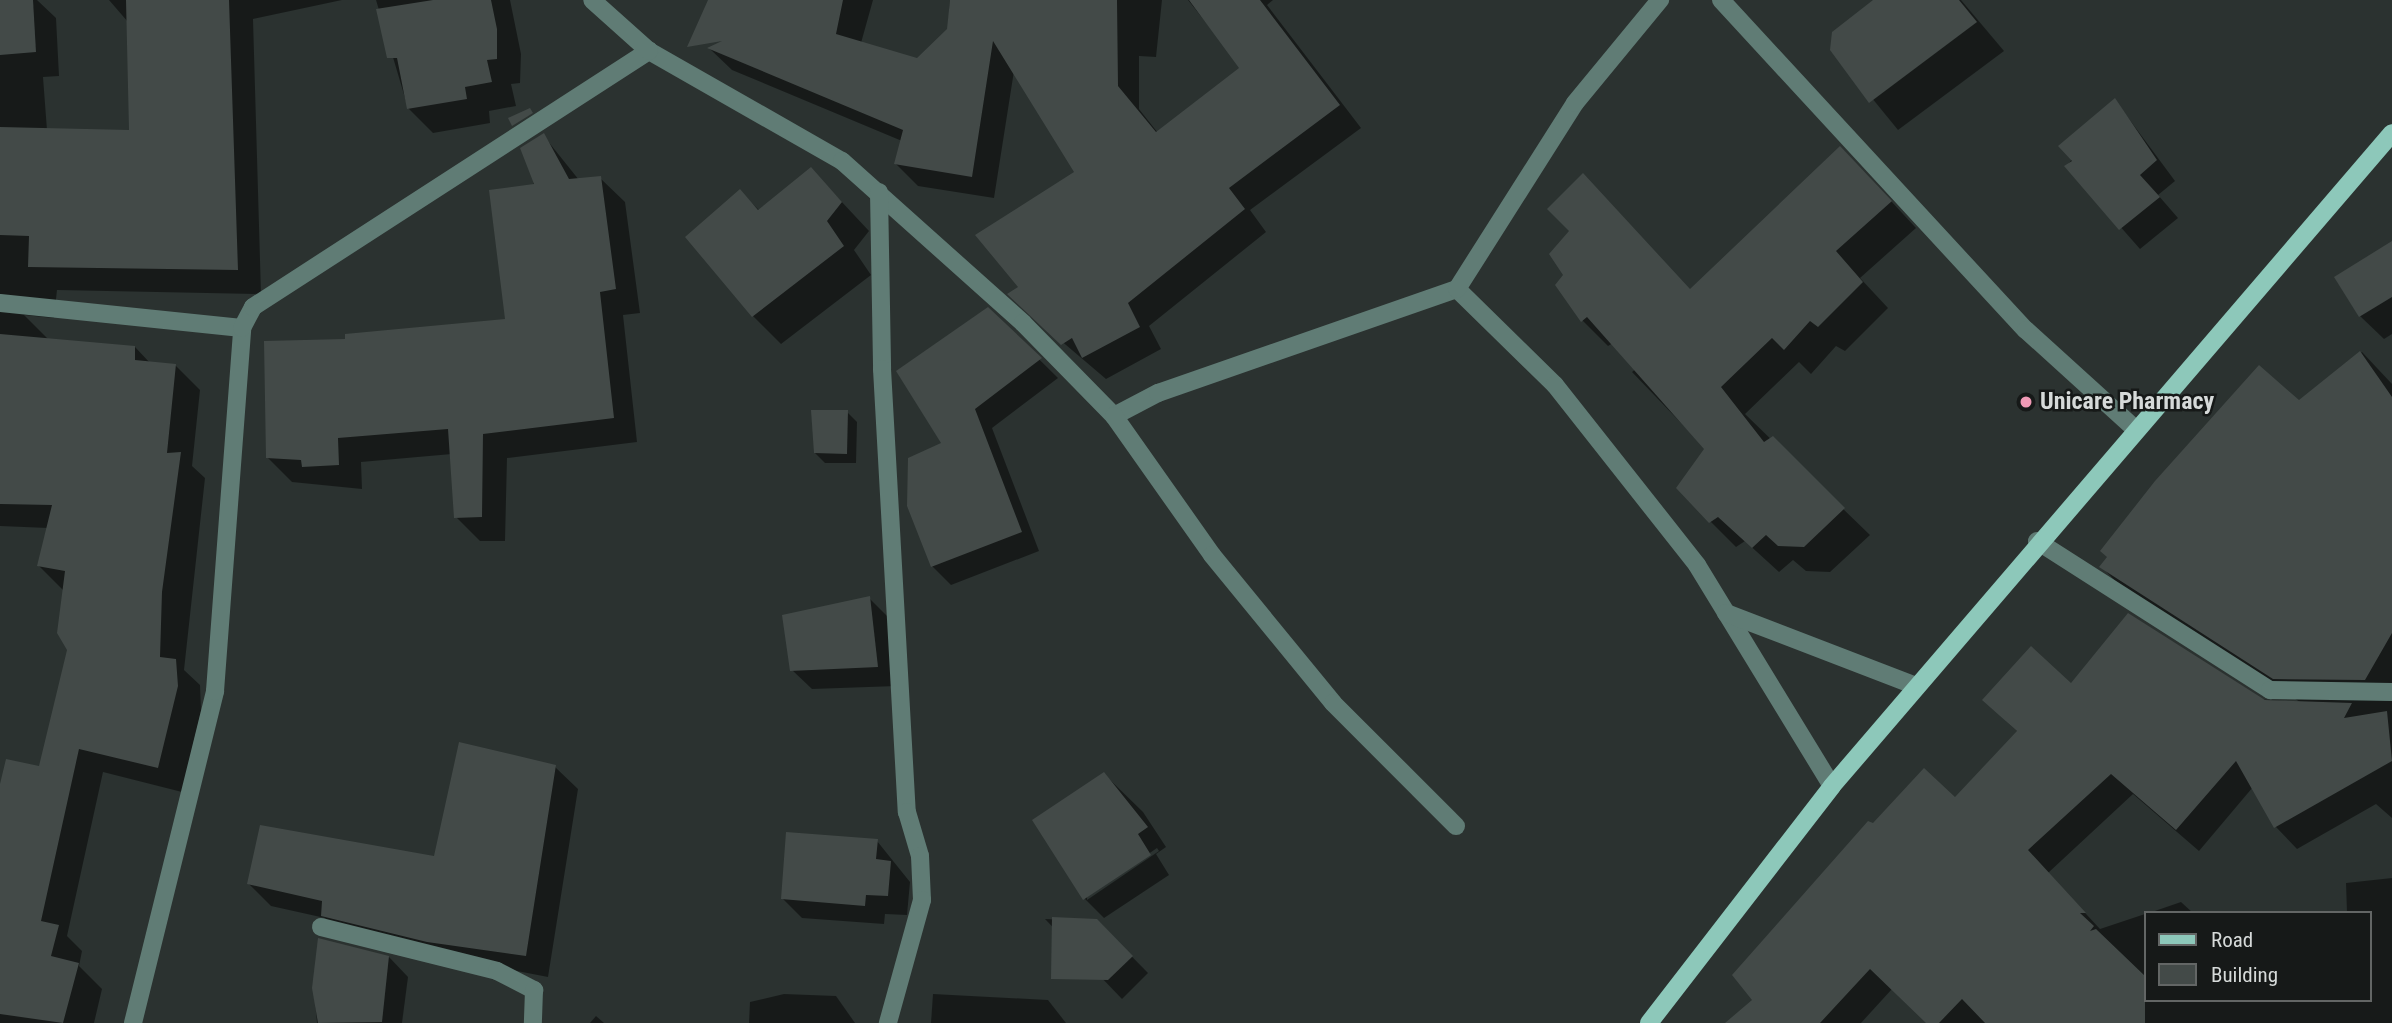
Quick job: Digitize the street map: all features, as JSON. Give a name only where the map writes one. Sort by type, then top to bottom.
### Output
[{"type":"main road","points":[[1649,1023],[1832,786],[2133,427],[2392,133]]},
{"type":"street","points":[[592,0],[649,51],[842,161],[879,192],[1114,416],[1212,555],[1333,703],[1456,826]]},
{"type":"street","points":[[1114,416],[1158,393],[1457,289],[1575,103],[1660,0]]},
{"type":"street","points":[[1721,0],[2026,330],[2133,427]]},
{"type":"street","points":[[133,1023],[215,691],[242,328],[253,307],[649,51]]},
{"type":"street","points":[[879,192],[882,369],[907,812],[920,856],[922,900],[888,1023]]},
{"type":"street","points":[[1457,289],[1555,385],[1697,565],[1832,786]]},
{"type":"street","points":[[0,303],[242,328]]},
{"type":"street","points":[[2037,541],[2270,690],[2392,692]]},
{"type":"street","points":[[1726,613],[1916,686]]},
{"type":"street","points":[[321,927],[497,971],[534,990],[533,1023]]},
{"type":"building","points":[[0,0],[33,0],[36,52],[0,55]]},
{"type":"building","points":[[126,0],[229,0],[238,270],[28,267],[29,236],[0,235],[0,127],[129,130]]},
{"type":"building","points":[[433,0],[491,0],[497,29],[497,59],[487,60],[492,82],[465,87],[467,99],[407,109],[397,58],[387,58],[376,9]]},
{"type":"building","points":[[708,0],[843,0],[836,34],[917,58],[947,29],[950,0],[1117,0],[1118,86],[1156,132],[1239,68],[1189,0],[1260,0],[1340,105],[1229,188],[1245,209],[1128,303],[1140,327],[1082,358],[1072,338],[1061,345],[1007,294],[1018,287],[975,235],[1074,172],[993,41],[972,177],[894,164],[903,130],[707,48],[722,41],[687,47]]},
{"type":"building","points":[[1873,0],[1959,0],[1977,22],[1869,103],[1830,50],[1832,32]]},
{"type":"building","points":[[2115,98],[2157,160],[2140,175],[2160,197],[2119,230],[2064,166],[2072,161],[2058,146]]},
{"type":"building","points":[[530,108],[533,113],[512,126],[508,118]]},
{"type":"building","points":[[544,133],[569,179],[601,176],[616,289],[600,292],[614,418],[483,434],[482,517],[454,518],[448,429],[338,438],[339,465],[302,467],[301,460],[266,458],[264,341],[345,339],[345,334],[505,319],[489,190],[534,184],[520,148]]},
{"type":"building","points":[[1840,146],[1892,201],[1836,251],[1863,282],[1818,327],[1810,321],[1784,350],[1772,338],[1721,387],[1764,442],[1773,436],[1845,508],[1804,547],[1778,546],[1766,535],[1752,548],[1718,517],[1709,523],[1676,488],[1704,449],[1587,317],[1581,322],[1555,285],[1563,275],[1549,254],[1569,231],[1547,209],[1583,173],[1690,289]]},
{"type":"building","points":[[811,167],[842,202],[827,221],[844,246],[752,317],[685,237],[740,189],[758,210]]},
{"type":"building","points":[[2392,241],[2392,297],[2359,317],[2334,277]]},
{"type":"building","points":[[988,307],[1042,358],[975,409],[1022,532],[931,567],[907,506],[908,458],[941,443],[896,371]]},
{"type":"building","points":[[0,334],[135,346],[135,360],[176,364],[167,453],[181,452],[162,592],[160,657],[176,659],[178,686],[158,768],[79,749],[41,921],[59,925],[51,956],[79,963],[63,1023],[0,1014],[0,784],[6,759],[39,766],[67,650],[57,633],[65,571],[37,566],[52,505],[0,504]]},
{"type":"building","points":[[2360,351],[2392,397],[2392,633],[2365,680],[2273,679],[2099,567],[2107,557],[2100,551],[2155,481],[2259,365],[2299,400]]},
{"type":"building","points":[[811,410],[848,410],[847,454],[814,453]]},
{"type":"building","points":[[870,596],[878,667],[790,671],[782,615]]},
{"type":"building","points":[[2128,613],[2265,700],[2352,703],[2344,718],[2387,711],[2392,761],[2274,828],[2236,761],[2176,830],[2111,774],[2028,850],[2086,913],[2080,913],[2094,926],[2090,931],[2096,929],[2144,975],[2145,1023],[1985,1023],[1962,999],[1939,1023],[1926,1023],[1870,969],[1820,1023],[1725,1023],[1752,1000],[1732,975],[1868,821],[1873,823],[1924,768],[1955,797],[2017,731],[1982,700],[2031,646],[2071,683]]},
{"type":"building","points":[[459,742],[556,765],[526,956],[427,942],[321,916],[322,901],[247,884],[260,825],[434,856]]},
{"type":"building","points":[[1104,772],[1148,827],[1138,834],[1151,855],[1083,900],[1032,820]]},
{"type":"building","points":[[786,832],[878,839],[876,859],[891,861],[888,896],[866,895],[865,906],[781,899]]},
{"type":"building","points":[[1052,917],[1097,919],[1133,956],[1108,980],[1051,979]]},
{"type":"building","points":[[318,938],[389,956],[382,1022],[318,1023],[312,988]]},
{"type":"place","name":"Unicare Pharmacy","points":[[2026,402]]}]
